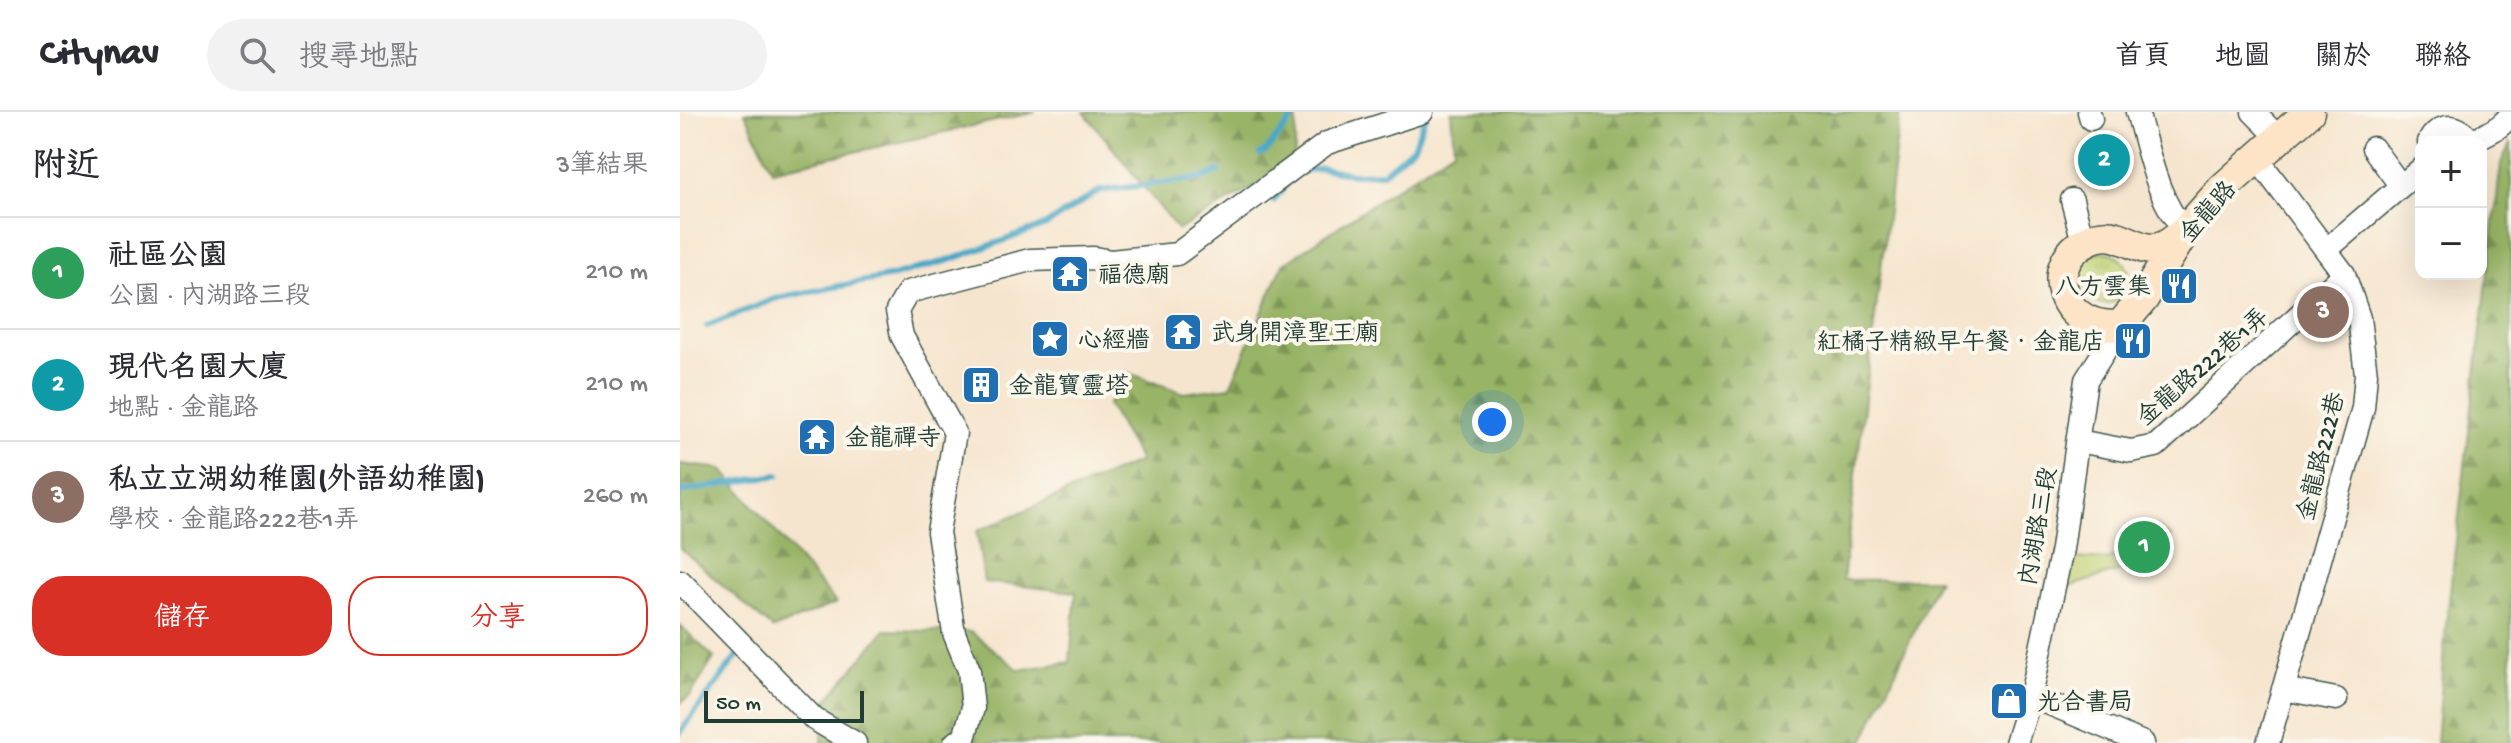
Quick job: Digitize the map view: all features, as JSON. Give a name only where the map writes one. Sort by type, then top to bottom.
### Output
[{"type":"street","points":[[955,743],[964,738],[973,708],[969,670],[954,633],[938,532],[955,433],[902,336],[897,311],[908,292],[1030,260],[1094,258],[1111,261],[1177,254],[1327,143],[1422,112]]},
{"type":"street","points":[[2121,325],[2105,327],[2090,324],[2077,315],[2067,303],[2062,288],[2062,272],[2068,257],[2083,242],[2092,238],[2107,234],[2150,248],[2162,248],[2185,231],[2173,218],[2166,203],[2137,112]]},
{"type":"street","name":"金龍路222巷","points":[[2253,112],[2268,148],[2326,250],[2344,274],[2359,318],[2366,374],[2363,408],[2268,743]]},
{"type":"street","name":"金龍路","points":[[2121,325],[2143,299],[2185,231],[2224,187],[2309,112]]},
{"type":"street","points":[[2483,136],[2502,126],[2511,114]]},
{"type":"street","points":[[2434,136],[2438,130],[2450,126],[2467,136]]},
{"type":"street","points":[[2373,148],[2400,185]]},
{"type":"street","points":[[2326,250],[2415,174]]},
{"type":"street","points":[[2072,200],[2083,242]]},
{"type":"street","name":"金龍路222巷1弄","points":[[2078,441],[2131,451],[2156,446],[2344,274]]},
{"type":"street","name":"內湖路三段","points":[[2016,743],[2031,696],[2062,549],[2086,380],[2121,325]]},
{"type":"street","points":[[680,581],[814,719],[855,743]]},
{"type":"street","points":[[2283,689],[2336,699]]},
{"type":"street","points":[[2031,696],[2143,743]]},
{"type":"green space","points":[[745,112],[1036,112],[772,170]]},
{"type":"green space","points":[[1084,112],[1297,112],[1294,164],[1178,230]]},
{"type":"green space","points":[[1451,112],[1900,112],[1843,580],[1938,579],[1863,743],[822,743],[823,705],[885,630],[971,632],[1019,670],[1070,662],[1076,592],[984,582],[977,531],[1140,461],[1108,405],[1126,372],[1184,393],[1230,387],[1283,264],[1454,149]]},
{"type":"green space","points":[[2511,142],[2511,743],[2436,743],[2446,625],[2501,163]]},
{"type":"green space","points":[[2103,252],[2121,260],[2129,278],[2121,296],[2103,304],[2085,296],[2077,278],[2085,260]]},
{"type":"green space","points":[[680,464],[722,469],[836,603],[773,629],[680,548]]},
{"type":"green space","points":[[2157,526],[2171,537],[2145,563],[2061,589],[2068,558],[2108,560]]},
{"type":"green space","points":[[680,625],[714,658],[690,696],[680,703]]},
{"type":"waterway","points":[[1260,154],[1266,151],[1298,112]]},
{"type":"waterway","points":[[1303,171],[1322,168],[1353,174],[1383,173],[1414,146],[1425,117]]},
{"type":"waterway","points":[[707,326],[777,298],[893,276],[953,259],[1046,225],[1099,191],[1203,178],[1219,171]]},
{"type":"waterway","points":[[1273,201],[1286,185]]},
{"type":"waterway","points":[[680,492],[778,475]]},
{"type":"waterway","points":[[680,733],[740,652]]},
{"type":"place","name":"現代名園大廈","points":[[2104,160]]},
{"type":"place","name":"福德廟","points":[[1070,274]]},
{"type":"place","name":"八方雲集","points":[[2179,286]]},
{"type":"place","name":"私立立湖幼稚園(外語幼稚園)","points":[[2323,312]]},
{"type":"place","name":"武身開漳聖王廟","points":[[1183,332]]},
{"type":"place","name":"心經牆","points":[[1050,339]]},
{"type":"place","name":"紅橘子精緻早午餐．金龍店","points":[[2133,341]]},
{"type":"place","name":"金龍寶靈塔","points":[[981,385]]},
{"type":"place","name":"金龍禪寺","points":[[817,437]]},
{"type":"place","name":"社區公園","points":[[2144,547]]},
{"type":"place","name":"光合書局","points":[[2009,701]]}]
